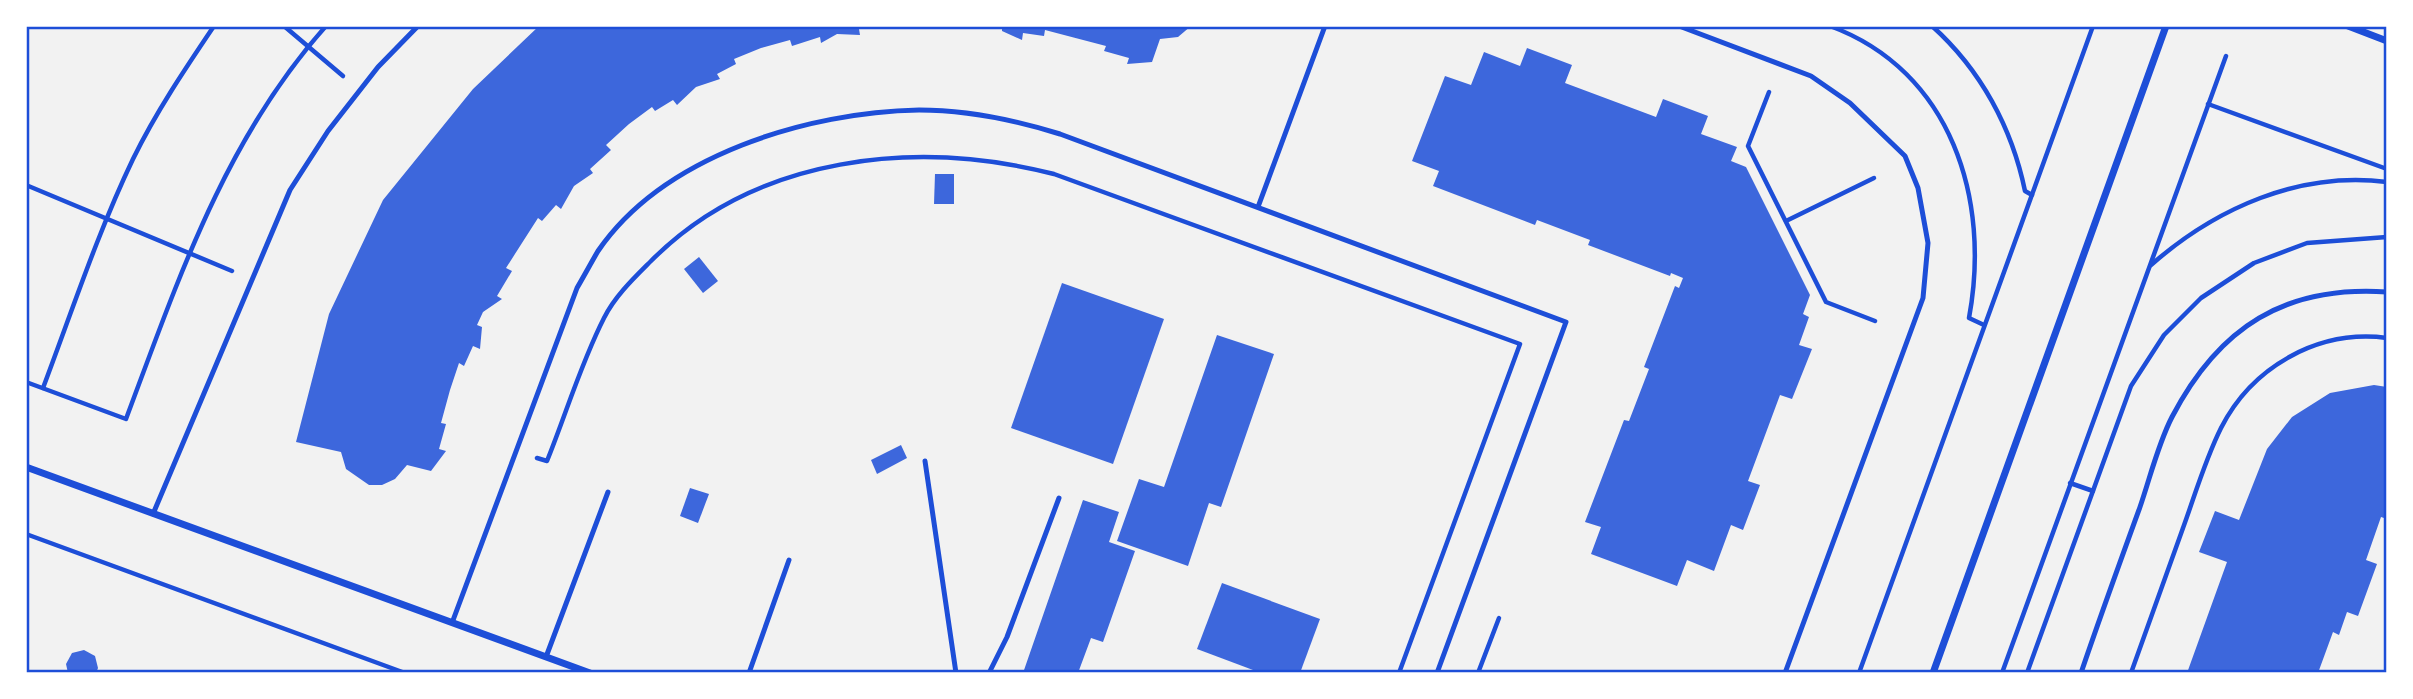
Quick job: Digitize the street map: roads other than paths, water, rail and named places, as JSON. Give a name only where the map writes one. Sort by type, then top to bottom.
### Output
[{"type":"street","points":[[1933,673],[2166,26]]},
{"type":"street","points":[[2348,26],[2387,41]]},
{"type":"street","points":[[26,467],[590,673]]},
{"type":"lane","points":[[153,514],[290,190],[328,131],[378,66],[418,26]]},
{"type":"lane","points":[[1258,207],[1325,26]]},
{"type":"lane","points":[[1679,26],[1811,76],[1850,103],[1905,156],[1918,188],[1928,243],[1923,298],[1785,673]]},
{"type":"lane","points":[[452,623],[578,288],[599,250],[627,219],[649,198],[691,170],[764,136],[868,113],[960,113],[1021,122],[1060,134],[1566,322],[1437,673]]},
{"type":"lane","points":[[2081,673],[2171,419],[2206,364],[2228,340],[2257,317],[2289,302],[2328,294],[2387,292]]},
{"type":"lane","points":[[925,461],[956,673]]},
{"type":"lane","points":[[546,657],[608,492]]},
{"type":"lane","points":[[989,673],[1007,637],[1059,498]]},
{"type":"lane","points":[[749,673],[789,560]]}]
